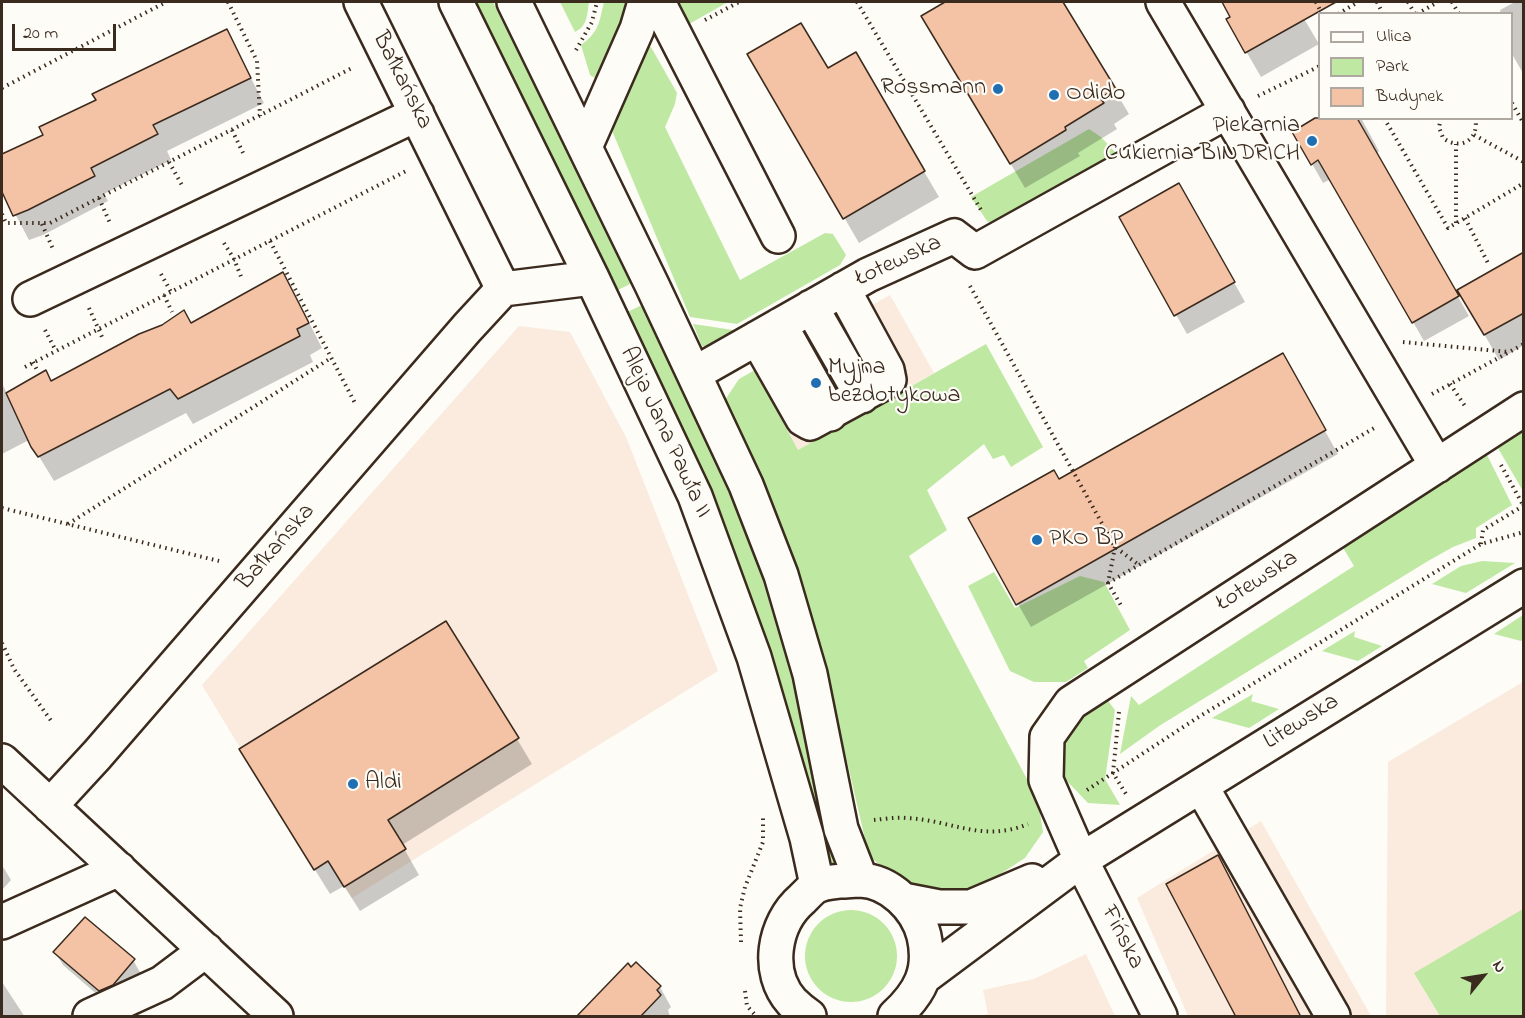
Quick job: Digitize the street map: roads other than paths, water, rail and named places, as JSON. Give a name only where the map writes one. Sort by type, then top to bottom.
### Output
[{"type":"street","name":"Bałkańska","points":[[50,806],[503,289],[361,2]]},
{"type":"street","name":"Aleja Jana Pawła II","points":[[456,2],[592,278],[695,496],[754,657],[807,838],[818,885]]},
{"type":"street","points":[[514,2],[746,485],[781,575],[810,674],[841,829],[861,880]]},
{"type":"street","points":[[585,147],[637,29],[645,2]]},
{"type":"street","points":[[658,2],[778,236]]},
{"type":"street","points":[[1163,2],[1437,466]]},
{"type":"street","name":"Łotewska","points":[[694,374],[868,275],[954,236],[975,252],[1228,111]]},
{"type":"street","points":[[30,299],[417,114]]},
{"type":"street","points":[[503,289],[592,278]]},
{"type":"street","points":[[769,332],[830,414],[862,396],[889,380],[887,370],[843,289]]},
{"type":"street","points":[[811,307],[862,396]]},
{"type":"street","name":"Łotewska","points":[[1081,860],[1046,780],[1047,737],[1071,703],[1524,409]]},
{"type":"street","name":"Litewska","points":[[924,977],[1081,860],[1524,586]]},
{"type":"street","points":[[2,761],[276,1017]]},
{"type":"street","points":[[1201,786],[1333,1017]]},
{"type":"street","name":"Litewska","points":[[903,900],[939,907],[971,907],[1081,860]]},
{"type":"street","name":"Fińska","points":[[1081,860],[1160,1017]]},
{"type":"street","points":[[2,922],[119,869]]},
{"type":"street","points":[[791,1011],[779,979],[775,955],[779,931],[790,909],[818,885],[828,882],[861,880],[879,884],[903,900],[921,923],[927,951],[924,977],[913,1000],[896,1017]]},
{"type":"street","points":[[90,1017],[162,983],[206,950]]},
{"type":"place","name":"Rossmann","points":[[998,89]]},
{"type":"place","name":"Odido","points":[[1054,95]]},
{"type":"place","name":"Piekarnia Cukiernia BINDRICH","points":[[1312,141]]},
{"type":"place","name":"Myjna bezdotykowa","points":[[816,383]]},
{"type":"place","name":"PKO BP","points":[[1037,540]]},
{"type":"place","name":"Aldi","points":[[353,784]]}]
